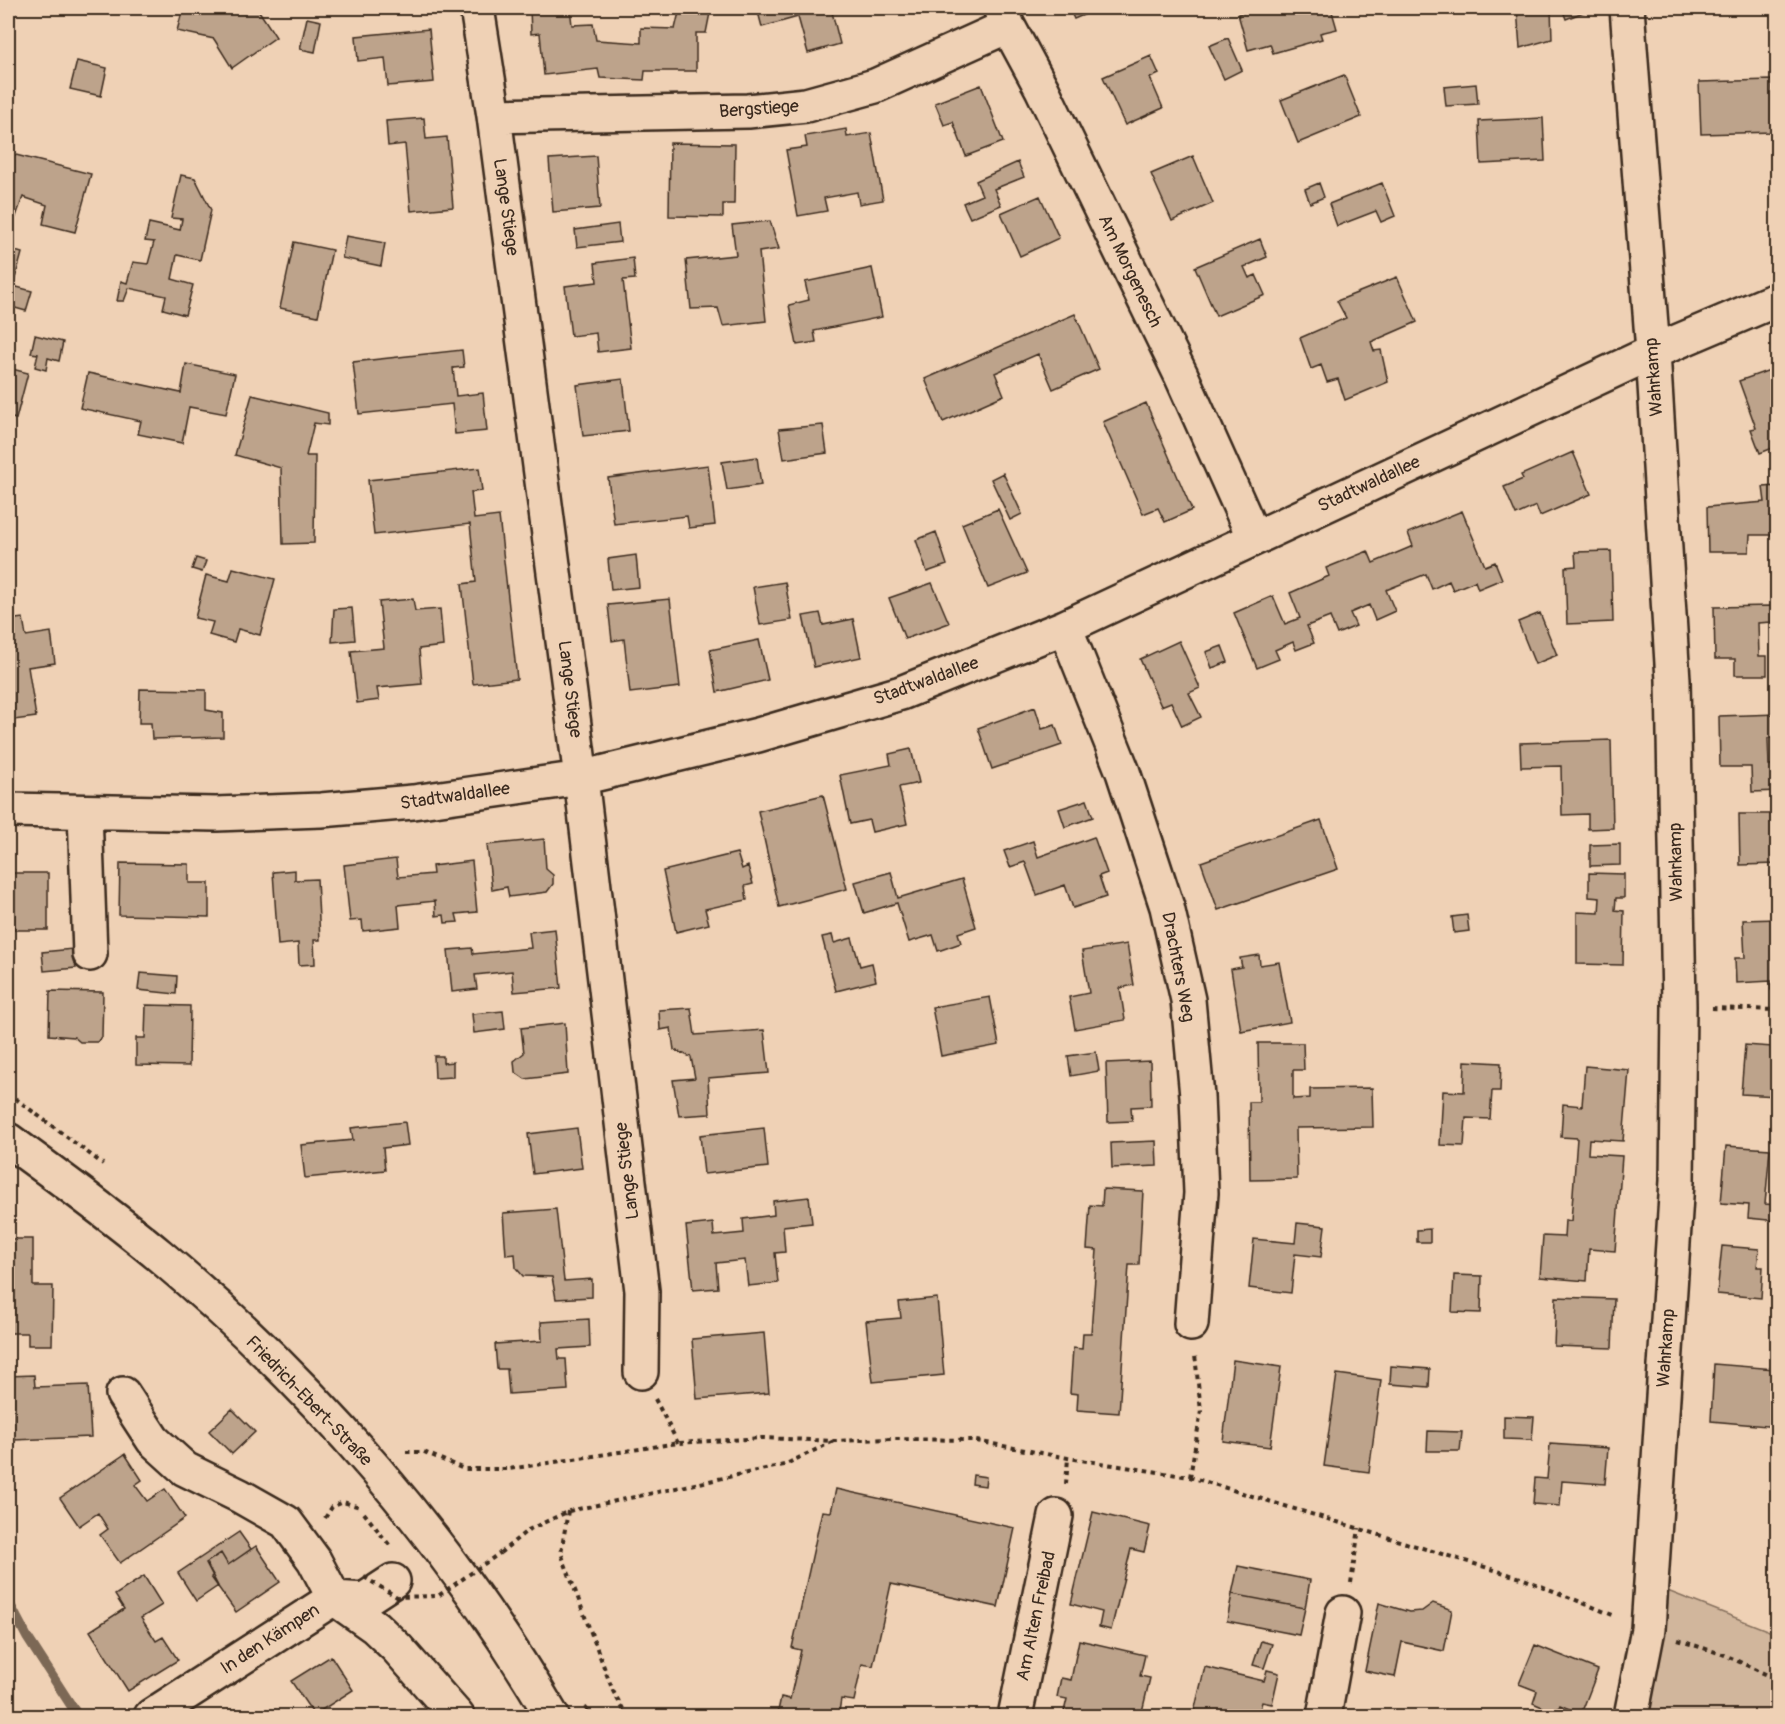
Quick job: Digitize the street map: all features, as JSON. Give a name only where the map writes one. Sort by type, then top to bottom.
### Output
[{"type":"street","name":"Lange Stiege","points":[[477,8],[494,116],[581,778],[642,1291],[641,1372]]},
{"type":"street","name":"Wahrkamp","points":[[1627,8],[1653,352],[1673,680],[1678,1006],[1677,1181],[1648,1629],[1631,1716]]},
{"type":"street","name":"Bergstiege","points":[[494,116],[748,111],[806,105],[875,86],[1004,16]]},
{"type":"street","name":"Am Morgenesch","points":[[1004,16],[1181,375],[1254,538]]},
{"type":"street","name":"Stadtwaldallee","points":[[8,810],[216,814],[321,810],[413,802],[581,778],[758,735],[901,693],[1065,627],[1653,352],[1778,299]]},
{"type":"street","name":"Drachters Weg","points":[[1065,627],[1123,772],[1167,907],[1188,1000],[1197,1096],[1202,1193],[1191,1324]]},
{"type":"street","points":[[85,812],[90,954]]},
{"type":"street","name":"Friedrich-Ebert-Straße","points":[[8,1140],[158,1255],[277,1364],[333,1422],[386,1482],[472,1594],[552,1716]]},
{"type":"street","points":[[123,1394],[153,1440],[185,1468],[286,1522],[314,1560],[334,1598],[375,1627],[398,1648],[457,1716]]},
{"type":"street","name":"Am Alten Freibad","points":[[1015,1716],[1056,1516]]},
{"type":"street","name":"In den Kämpen","points":[[151,1716],[334,1598],[364,1600],[379,1579]]},
{"type":"street","points":[[1324,1716],[1343,1613]]},
{"type":"path","points":[[1678,1006],[1778,1010]]},
{"type":"path","points":[[1191,1324],[1201,1411],[1191,1477]]},
{"type":"path","points":[[641,1372],[678,1443]]},
{"type":"path","points":[[404,1452],[424,1452],[464,1469],[509,1469],[678,1443],[762,1438],[835,1441],[971,1440],[1191,1477],[1524,1579],[1648,1629],[1725,1655],[1778,1680]]},
{"type":"path","points":[[325,1530],[325,1518],[332,1507],[343,1502],[358,1506],[397,1555],[400,1570],[379,1579],[397,1597],[438,1596],[500,1553],[528,1530],[569,1511],[784,1465],[835,1441]]},
{"type":"path","points":[[569,1511],[561,1552],[613,1691],[627,1716]]},
{"type":"path","points":[[1343,1613],[1354,1569],[1359,1528]]},
{"type":"shaded area","points":[[1665,1590],[1777,1634],[1777,1716],[1688,1716],[1642,1708]]},
{"type":"building","points":[[8,8],[16,8],[15,13],[8,11]]},
{"type":"building","points":[[183,8],[238,8],[259,11],[276,37],[232,68],[214,39],[177,31]]},
{"type":"building","points":[[530,8],[570,8],[572,25],[593,24],[596,40],[641,43],[641,28],[675,29],[680,8],[711,8],[706,33],[696,33],[696,71],[645,71],[644,80],[600,78],[598,69],[544,75],[540,33],[531,34]]},
{"type":"building","points":[[757,8],[831,8],[840,44],[808,53],[798,17],[762,27]]},
{"type":"building","points":[[1069,8],[1100,8],[1074,19]]},
{"type":"building","points":[[1259,8],[1331,8],[1337,29],[1320,33],[1322,39],[1273,53],[1270,44],[1248,50],[1238,14]]},
{"type":"building","points":[[1517,8],[1551,8],[1552,39],[1520,48]]},
{"type":"building","points":[[1562,8],[1591,8],[1591,9],[1566,19]]},
{"type":"building","points":[[307,18],[321,21],[315,52],[300,49]]},
{"type":"building","points":[[429,29],[434,82],[388,86],[385,58],[358,61],[356,36]]},
{"type":"building","points":[[1228,38],[1242,70],[1224,79],[1209,46]]},
{"type":"building","points":[[1151,56],[1159,74],[1150,78],[1163,108],[1125,125],[1103,77]]},
{"type":"building","points":[[77,61],[107,68],[101,96],[70,89]]},
{"type":"building","points":[[1344,75],[1361,117],[1298,143],[1281,100]]},
{"type":"building","points":[[1772,80],[1773,132],[1701,134],[1699,82]]},
{"type":"building","points":[[1476,84],[1478,104],[1446,106],[1444,87]]},
{"type":"building","points":[[981,85],[1003,142],[966,156],[953,122],[944,125],[935,103]]},
{"type":"building","points":[[424,118],[426,139],[447,137],[453,207],[411,211],[405,144],[388,146],[386,121]]},
{"type":"building","points":[[1543,118],[1545,161],[1481,164],[1479,121]]},
{"type":"building","points":[[846,129],[847,137],[871,133],[883,200],[859,204],[857,192],[824,198],[827,211],[798,216],[786,150],[807,147],[805,136]]},
{"type":"building","points":[[670,143],[735,144],[734,204],[723,204],[723,217],[669,216]]},
{"type":"building","points":[[8,153],[91,174],[75,232],[43,224],[47,205],[23,197],[13,225],[8,224]]},
{"type":"building","points":[[596,156],[600,208],[553,212],[549,159]]},
{"type":"building","points":[[1193,156],[1213,203],[1172,221],[1151,174]]},
{"type":"building","points":[[1018,162],[1024,177],[994,189],[1001,205],[970,218],[963,203],[982,195],[976,181]]},
{"type":"building","points":[[181,175],[195,178],[211,210],[200,260],[177,255],[172,279],[193,285],[185,315],[163,309],[166,296],[129,288],[124,301],[117,301],[121,281],[127,283],[133,262],[148,264],[154,242],[145,241],[149,223],[180,230],[182,219],[171,218]]},
{"type":"building","points":[[1319,183],[1324,197],[1310,203],[1305,189]]},
{"type":"building","points":[[1382,183],[1395,216],[1381,222],[1376,211],[1337,226],[1329,204]]},
{"type":"building","points":[[1040,196],[1059,238],[1020,256],[1001,213]]},
{"type":"building","points":[[770,221],[779,249],[759,252],[766,321],[723,326],[718,308],[691,309],[686,260],[736,255],[732,225]]},
{"type":"building","points":[[618,224],[620,242],[577,247],[575,230]]},
{"type":"building","points":[[346,236],[385,243],[381,266],[342,258]]},
{"type":"building","points":[[1260,239],[1267,257],[1244,267],[1249,278],[1256,275],[1265,295],[1216,316],[1195,267]]},
{"type":"building","points":[[294,242],[332,250],[318,316],[280,308]]},
{"type":"building","points":[[8,249],[22,253],[13,286],[32,291],[26,311],[8,306]]},
{"type":"building","points":[[633,258],[635,279],[623,280],[631,348],[598,352],[596,333],[571,336],[565,286],[597,282],[595,263]]},
{"type":"building","points":[[872,268],[882,317],[814,331],[816,342],[797,345],[789,305],[809,300],[805,282]]},
{"type":"building","points":[[1397,277],[1417,322],[1371,342],[1374,351],[1381,350],[1388,382],[1345,400],[1338,379],[1327,382],[1321,365],[1311,369],[1300,338],[1346,318],[1337,301]]},
{"type":"building","points":[[1075,314],[1099,369],[1053,389],[1038,354],[995,373],[1004,395],[943,422],[925,379]]},
{"type":"building","points":[[35,335],[63,342],[59,361],[48,358],[46,370],[35,367],[38,354],[31,353]]},
{"type":"building","points":[[462,350],[464,367],[453,368],[456,396],[483,393],[487,431],[455,434],[452,404],[359,414],[353,362]]},
{"type":"building","points":[[186,364],[235,374],[226,414],[189,407],[182,443],[138,434],[141,421],[80,408],[88,373],[181,393]]},
{"type":"building","points":[[1778,367],[1778,446],[1760,453],[1751,429],[1756,428],[1739,381]]},
{"type":"building","points":[[8,368],[28,373],[16,419],[8,417]]},
{"type":"building","points":[[623,379],[629,431],[583,436],[577,385]]},
{"type":"building","points":[[252,395],[328,413],[328,425],[314,423],[306,456],[315,456],[314,543],[283,544],[281,468],[235,455]]},
{"type":"building","points":[[1146,403],[1192,510],[1165,522],[1158,508],[1143,514],[1103,422]]},
{"type":"building","points":[[823,425],[827,453],[784,459],[779,429]]},
{"type":"building","points":[[1573,452],[1591,494],[1540,516],[1536,506],[1516,515],[1504,487],[1523,479],[1521,475]]},
{"type":"building","points":[[757,457],[761,485],[727,490],[722,462]]},
{"type":"building","points":[[708,465],[715,525],[689,528],[687,516],[614,524],[608,478]]},
{"type":"building","points":[[479,468],[482,491],[471,492],[474,519],[499,516],[517,679],[473,684],[462,584],[476,582],[470,524],[374,535],[368,480]]},
{"type":"building","points":[[1003,473],[1022,514],[1010,520],[991,479]]},
{"type":"building","points":[[1778,486],[1778,535],[1750,535],[1749,552],[1708,552],[1707,507],[1765,502],[1763,487]]},
{"type":"building","points":[[998,509],[1027,573],[988,588],[962,524]]},
{"type":"building","points":[[1462,511],[1485,566],[1495,562],[1502,579],[1478,589],[1475,581],[1453,590],[1449,581],[1432,589],[1426,574],[1386,590],[1395,611],[1375,620],[1369,605],[1350,613],[1356,626],[1337,634],[1330,617],[1307,626],[1314,643],[1296,650],[1293,642],[1275,650],[1279,659],[1257,668],[1234,613],[1273,596],[1285,624],[1300,618],[1290,593],[1329,576],[1326,568],[1368,551],[1373,563],[1413,546],[1408,533]]},
{"type":"building","points":[[936,532],[947,565],[927,572],[916,540]]},
{"type":"building","points":[[1611,551],[1613,622],[1567,624],[1565,567],[1576,566],[1575,552]]},
{"type":"building","points":[[636,555],[639,587],[611,590],[608,559]]},
{"type":"building","points":[[196,558],[206,561],[202,572],[192,569]]},
{"type":"building","points":[[233,568],[275,579],[260,635],[238,629],[234,642],[209,635],[213,622],[195,618],[206,575],[229,581]]},
{"type":"building","points":[[785,582],[792,620],[760,625],[753,587]]},
{"type":"building","points":[[932,583],[949,623],[905,639],[889,598]]},
{"type":"building","points":[[413,599],[415,611],[440,609],[443,646],[419,649],[422,684],[377,688],[379,700],[357,703],[351,651],[384,648],[379,602]]},
{"type":"building","points":[[670,599],[680,687],[630,693],[624,639],[612,641],[608,605]]},
{"type":"building","points":[[1772,606],[1772,622],[1758,623],[1759,656],[1767,656],[1767,675],[1735,675],[1735,659],[1715,659],[1714,607]]},
{"type":"building","points":[[352,608],[355,640],[332,642],[334,609]]},
{"type":"building","points":[[820,613],[823,625],[853,619],[861,657],[814,667],[803,616]]},
{"type":"building","points":[[1540,613],[1557,655],[1535,664],[1518,622]]},
{"type":"building","points":[[23,618],[26,636],[51,632],[55,663],[28,667],[36,717],[14,720],[13,709],[8,710],[8,620]]},
{"type":"building","points":[[759,640],[768,680],[717,692],[710,650]]},
{"type":"building","points":[[1179,641],[1200,688],[1189,693],[1201,717],[1182,726],[1171,702],[1161,706],[1140,659]]},
{"type":"building","points":[[1222,646],[1228,662],[1212,668],[1206,652]]},
{"type":"building","points":[[140,689],[206,690],[206,710],[223,713],[223,737],[152,739],[151,723],[139,723]]},
{"type":"building","points":[[1035,707],[1042,729],[1055,725],[1062,745],[992,769],[978,728]]},
{"type":"building","points":[[1778,714],[1778,738],[1768,738],[1769,765],[1778,765],[1778,791],[1752,792],[1751,767],[1720,767],[1719,716]]},
{"type":"building","points":[[1611,740],[1613,828],[1588,829],[1588,814],[1562,815],[1561,766],[1521,767],[1520,743]]},
{"type":"building","points":[[911,749],[919,783],[899,787],[907,824],[872,832],[869,820],[850,824],[840,775],[891,765],[889,754]]},
{"type":"building","points":[[823,795],[847,889],[779,907],[758,811]]},
{"type":"building","points":[[1087,800],[1093,817],[1065,827],[1059,809]]},
{"type":"building","points":[[1739,814],[1778,814],[1778,864],[1740,865]]},
{"type":"building","points":[[1321,820],[1338,869],[1218,910],[1201,862]]},
{"type":"building","points":[[1094,837],[1107,873],[1099,876],[1106,897],[1073,908],[1065,885],[1037,895],[1025,862],[1010,867],[1004,851],[1033,841],[1038,857]]},
{"type":"building","points":[[544,839],[546,869],[553,875],[553,884],[547,892],[509,897],[507,887],[492,890],[487,845]]},
{"type":"building","points":[[1620,844],[1620,865],[1590,866],[1590,845]]},
{"type":"building","points":[[737,853],[742,869],[748,866],[753,884],[745,886],[747,900],[705,909],[709,924],[676,932],[663,871]]},
{"type":"building","points":[[396,859],[398,877],[433,874],[432,866],[472,861],[477,912],[456,914],[458,922],[445,923],[444,915],[436,916],[435,901],[398,905],[400,927],[363,931],[362,920],[350,921],[344,865]]},
{"type":"building","points":[[120,863],[189,864],[189,883],[209,883],[209,917],[119,915]]},
{"type":"building","points":[[295,870],[295,880],[317,879],[320,940],[314,940],[315,964],[299,965],[298,943],[278,945],[273,872]]},
{"type":"building","points":[[891,872],[898,898],[962,879],[976,927],[958,933],[961,943],[938,951],[933,935],[909,942],[897,903],[864,913],[855,882]]},
{"type":"building","points":[[8,873],[48,873],[48,930],[14,930],[14,914],[8,914]]},
{"type":"building","points":[[1589,873],[1624,874],[1624,898],[1616,898],[1615,910],[1624,911],[1623,965],[1577,964],[1577,912],[1599,913],[1600,898],[1589,897]]},
{"type":"building","points":[[1467,915],[1469,931],[1454,933],[1452,917]]},
{"type":"building","points":[[1778,919],[1778,989],[1771,990],[1771,981],[1736,983],[1735,958],[1745,958],[1743,920]]},
{"type":"building","points":[[555,929],[561,988],[514,992],[512,971],[475,975],[477,989],[452,992],[448,950],[472,948],[473,954],[531,948],[529,932]]},
{"type":"building","points":[[832,935],[834,943],[852,938],[860,966],[872,963],[876,981],[836,991],[822,937]]},
{"type":"building","points":[[1127,944],[1134,985],[1120,988],[1125,1020],[1075,1029],[1069,997],[1089,993],[1082,951]]},
{"type":"building","points":[[73,949],[76,968],[44,971],[42,952]]},
{"type":"building","points":[[1259,955],[1260,965],[1279,962],[1290,1022],[1241,1031],[1231,969],[1242,967],[1240,958]]},
{"type":"building","points":[[140,973],[177,976],[176,994],[138,990]]},
{"type":"building","points":[[50,991],[103,992],[102,1037],[97,1042],[80,1042],[74,1037],[49,1035]]},
{"type":"building","points":[[990,997],[999,1045],[941,1056],[932,1007]]},
{"type":"building","points":[[146,1005],[190,1006],[189,1066],[136,1065],[136,1038],[145,1038]]},
{"type":"building","points":[[691,1008],[695,1035],[764,1030],[769,1073],[708,1078],[710,1114],[679,1116],[673,1080],[695,1078],[691,1057],[674,1050],[671,1028],[660,1030],[659,1010]]},
{"type":"building","points":[[503,1011],[505,1029],[474,1033],[472,1014]]},
{"type":"building","points":[[565,1023],[568,1074],[525,1079],[515,1072],[514,1061],[524,1053],[521,1028]]},
{"type":"building","points":[[1774,1039],[1778,1039],[1778,1096],[1741,1094],[1745,1045],[1773,1047]]},
{"type":"building","points":[[1258,1043],[1303,1043],[1304,1070],[1293,1070],[1293,1099],[1310,1098],[1310,1089],[1372,1088],[1373,1127],[1296,1128],[1297,1179],[1250,1180],[1249,1102],[1259,1102]]},
{"type":"building","points":[[1096,1052],[1099,1071],[1071,1076],[1068,1056]]},
{"type":"building","points":[[434,1056],[443,1056],[443,1063],[453,1062],[453,1077],[435,1078]]},
{"type":"building","points":[[1150,1061],[1151,1106],[1131,1107],[1132,1121],[1108,1122],[1106,1063]]},
{"type":"building","points":[[1465,1061],[1501,1063],[1500,1091],[1492,1091],[1490,1119],[1466,1118],[1464,1146],[1440,1145],[1443,1091],[1464,1092]]},
{"type":"building","points":[[1585,1066],[1629,1070],[1623,1141],[1589,1139],[1588,1154],[1622,1156],[1615,1251],[1589,1249],[1587,1281],[1540,1277],[1543,1236],[1564,1237],[1565,1220],[1571,1221],[1577,1138],[1561,1137],[1563,1104],[1582,1106]]},
{"type":"building","points":[[405,1122],[408,1145],[383,1148],[385,1170],[305,1178],[301,1145],[353,1140],[351,1128]]},
{"type":"building","points":[[577,1128],[582,1168],[533,1174],[528,1134]]},
{"type":"building","points":[[764,1128],[768,1167],[704,1174],[700,1135]]},
{"type":"building","points":[[1156,1141],[1157,1166],[1112,1168],[1111,1143]]},
{"type":"building","points":[[1726,1146],[1770,1149],[1765,1204],[1778,1205],[1778,1221],[1748,1218],[1749,1205],[1721,1203]]},
{"type":"building","points":[[1103,1189],[1143,1191],[1139,1265],[1129,1265],[1119,1413],[1077,1410],[1078,1394],[1070,1393],[1073,1348],[1082,1349],[1083,1333],[1091,1333],[1097,1250],[1087,1249],[1090,1205],[1102,1206]]},
{"type":"building","points":[[809,1197],[812,1223],[783,1226],[785,1252],[775,1253],[778,1283],[748,1286],[745,1260],[716,1263],[718,1288],[693,1290],[686,1226],[713,1223],[714,1236],[744,1233],[743,1219],[774,1215],[773,1201]]},
{"type":"building","points":[[556,1209],[564,1281],[592,1279],[592,1297],[556,1299],[552,1277],[523,1276],[516,1268],[515,1254],[506,1255],[503,1213]]},
{"type":"building","points":[[1297,1223],[1325,1226],[1321,1257],[1295,1254],[1291,1293],[1249,1288],[1254,1239],[1295,1243]]},
{"type":"building","points":[[1430,1229],[1430,1242],[1417,1242],[1417,1230]]},
{"type":"building","points":[[8,1239],[33,1239],[33,1286],[53,1286],[52,1345],[28,1345],[28,1333],[8,1333]]},
{"type":"building","points":[[1722,1246],[1759,1249],[1757,1267],[1763,1267],[1761,1298],[1717,1294]]},
{"type":"building","points":[[1454,1275],[1482,1276],[1481,1313],[1452,1312]]},
{"type":"building","points":[[1556,1297],[1614,1299],[1612,1348],[1554,1346]]},
{"type":"building","points":[[937,1298],[944,1375],[873,1382],[866,1321],[901,1318],[899,1302]]},
{"type":"building","points":[[589,1319],[590,1347],[558,1349],[559,1359],[566,1359],[568,1390],[509,1394],[507,1369],[497,1369],[495,1344],[542,1341],[541,1322]]},
{"type":"building","points":[[764,1333],[769,1393],[697,1399],[692,1339]]},
{"type":"building","points":[[1778,1346],[1778,1427],[1711,1421],[1714,1364],[1775,1369]]},
{"type":"building","points":[[1233,1360],[1281,1367],[1270,1447],[1223,1441]]},
{"type":"building","points":[[1391,1366],[1430,1369],[1429,1387],[1390,1384]]},
{"type":"building","points":[[1337,1374],[1381,1380],[1369,1472],[1324,1466]]},
{"type":"building","points":[[34,1375],[35,1387],[88,1385],[91,1437],[13,1440],[11,1390],[8,1390],[8,1376]]},
{"type":"building","points":[[232,1409],[255,1432],[232,1454],[209,1431]]},
{"type":"building","points":[[1504,1416],[1534,1417],[1532,1440],[1504,1439]]},
{"type":"building","points":[[1428,1431],[1462,1432],[1460,1451],[1427,1451]]},
{"type":"building","points":[[1550,1444],[1608,1448],[1605,1484],[1562,1481],[1560,1506],[1533,1504],[1535,1478],[1547,1479]]},
{"type":"building","points":[[125,1454],[142,1480],[135,1485],[147,1501],[165,1489],[185,1518],[120,1563],[100,1535],[108,1529],[98,1513],[79,1526],[60,1498]]},
{"type":"building","points":[[973,1475],[986,1477],[985,1486],[972,1484]]},
{"type":"building","points":[[836,1489],[1015,1528],[998,1607],[891,1584],[873,1666],[862,1664],[854,1701],[841,1699],[839,1712],[859,1716],[777,1716],[781,1697],[790,1699],[801,1650],[792,1648],[822,1511],[831,1512]]},
{"type":"building","points":[[1093,1512],[1150,1526],[1144,1552],[1131,1549],[1111,1630],[1099,1627],[1102,1612],[1071,1604]]},
{"type":"building","points":[[239,1532],[251,1549],[228,1565],[221,1553],[206,1563],[218,1586],[196,1601],[178,1573]]},
{"type":"building","points":[[256,1546],[280,1582],[236,1612],[211,1577],[213,1575],[206,1563],[221,1553],[228,1565]]},
{"type":"building","points":[[1238,1566],[1310,1580],[1305,1608],[1232,1594]]},
{"type":"building","points":[[144,1576],[162,1605],[141,1618],[156,1641],[163,1637],[178,1660],[128,1691],[90,1631],[124,1609],[115,1595]]},
{"type":"building","points":[[1232,1594],[1305,1608],[1299,1635],[1227,1621]]},
{"type":"building","points":[[1379,1603],[1409,1612],[1422,1611],[1433,1603],[1452,1610],[1444,1651],[1402,1642],[1395,1677],[1365,1671]]},
{"type":"building","points":[[1079,1640],[1145,1655],[1140,1676],[1150,1678],[1141,1716],[1063,1716],[1067,1699],[1057,1697],[1061,1678],[1071,1680]]},
{"type":"building","points":[[1261,1641],[1272,1644],[1264,1668],[1253,1665]]},
{"type":"building","points":[[1535,1645],[1598,1670],[1581,1714],[1560,1705],[1556,1713],[1533,1703],[1537,1691],[1519,1684]]},
{"type":"building","points":[[331,1656],[353,1690],[314,1715],[291,1681]]},
{"type":"building","points":[[1205,1667],[1264,1681],[1267,1670],[1279,1673],[1272,1704],[1262,1702],[1258,1716],[1193,1716]]},
{"type":"building","points":[[251,1709],[255,1716],[239,1716]]},
{"type":"waterway","points":[[8,1601],[27,1637],[78,1716]]}]
